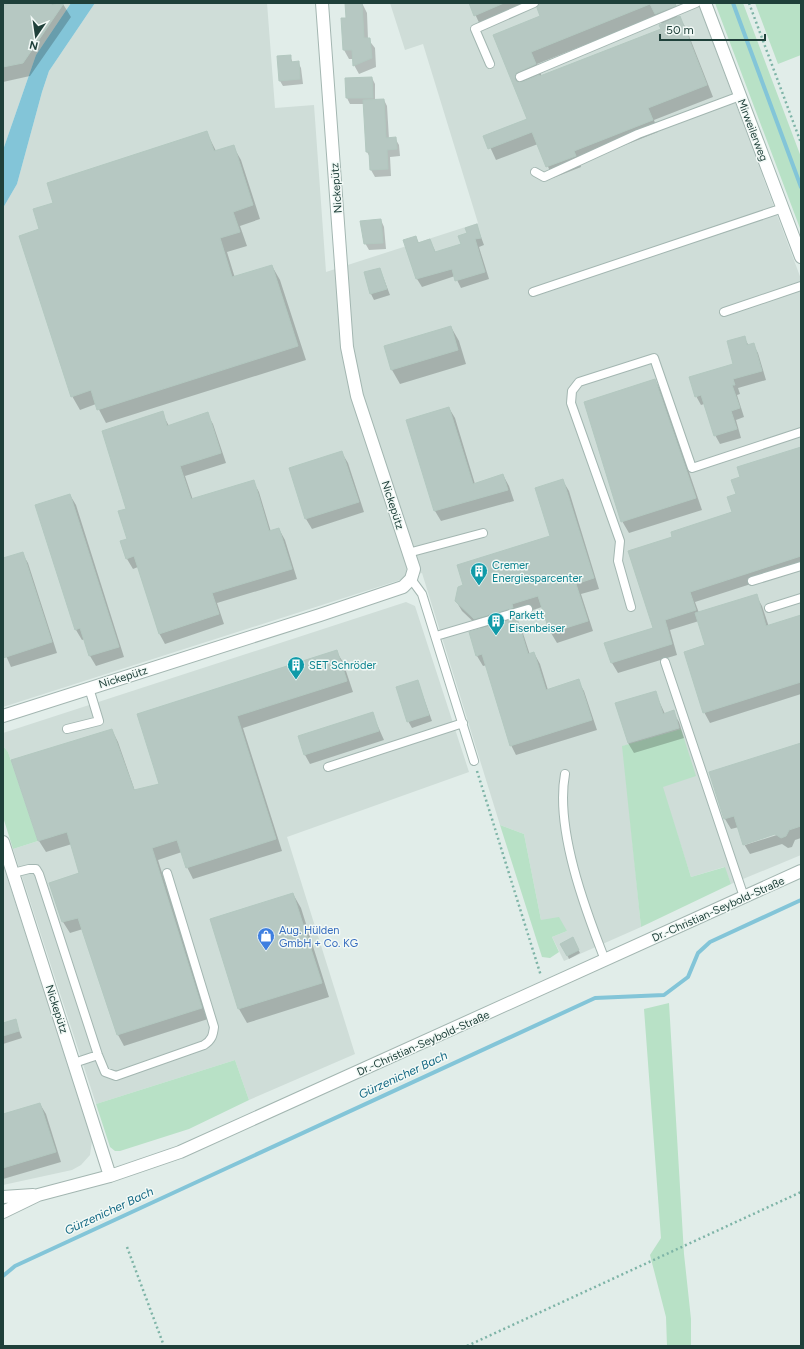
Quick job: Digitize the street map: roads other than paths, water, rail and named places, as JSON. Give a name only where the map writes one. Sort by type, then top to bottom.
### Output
[{"type":"street","name":"Nickepütz","points":[[3,716],[320,615],[403,587],[411,580],[414,569],[357,396],[346,347],[322,3]]},
{"type":"street","name":"Mirweilerweg","points":[[705,3],[801,257]]},
{"type":"street","name":"Nickepütz","points":[[3,842],[6,858],[13,873],[110,1176]]},
{"type":"street","name":"Dr.-Christian-Seybold-Straße","points":[[3,1212],[38,1195],[110,1176],[180,1152],[801,871]]},
{"type":"street","name":"Dr.-Christian-Seybold-Straße","points":[[3,1197],[38,1195]]},
{"type":"lane","points":[[490,64],[476,30],[534,3]]},
{"type":"lane","points":[[520,77],[696,3]]},
{"type":"lane","points":[[535,172],[544,177],[638,134],[740,96]]},
{"type":"lane","points":[[533,292],[783,208]]},
{"type":"lane","points":[[724,312],[801,286]]},
{"type":"lane","points":[[631,607],[618,561],[620,541],[571,403],[572,391],[579,382],[654,358],[692,468],[801,432]]},
{"type":"lane","points":[[408,553],[483,533]]},
{"type":"lane","points":[[752,581],[801,566]]},
{"type":"lane","points":[[411,580],[422,594],[474,761]]},
{"type":"lane","points":[[769,608],[801,598]]},
{"type":"lane","points":[[436,636],[528,608]]},
{"type":"lane","points":[[665,662],[744,897]]},
{"type":"lane","points":[[67,729],[99,721],[89,688]]},
{"type":"lane","points":[[328,768],[463,723]]},
{"type":"lane","points":[[565,774],[562,792],[565,824],[590,922],[605,960]]},
{"type":"lane","points":[[13,873],[36,869],[39,874],[98,1055],[105,1072],[116,1076],[204,1045],[210,1041],[213,1036],[214,1027],[168,873]]},
{"type":"lane","points":[[74,1062],[98,1055]]},
{"type":"water","points":[[71,3],[95,3],[49,71],[17,184],[3,208],[3,150],[36,55]]},
{"type":"waterway","name":"Gürzenicher Bach","points":[[733,3],[801,187]]},
{"type":"waterway","name":"Gürzenicher Bach","points":[[3,1276],[15,1266],[595,998],[664,995],[688,977],[698,953],[710,942],[801,900]]},
{"type":"place","name":"Cremer Energiesparcenter","points":[[479,586]]},
{"type":"place","name":"Parkett Eisenbeiser","points":[[496,636]]},
{"type":"place","name":"SET Schröder","points":[[296,680]]},
{"type":"place","name":"Aug. Hülden GmbH + Co. KG","points":[[266,951]]}]
